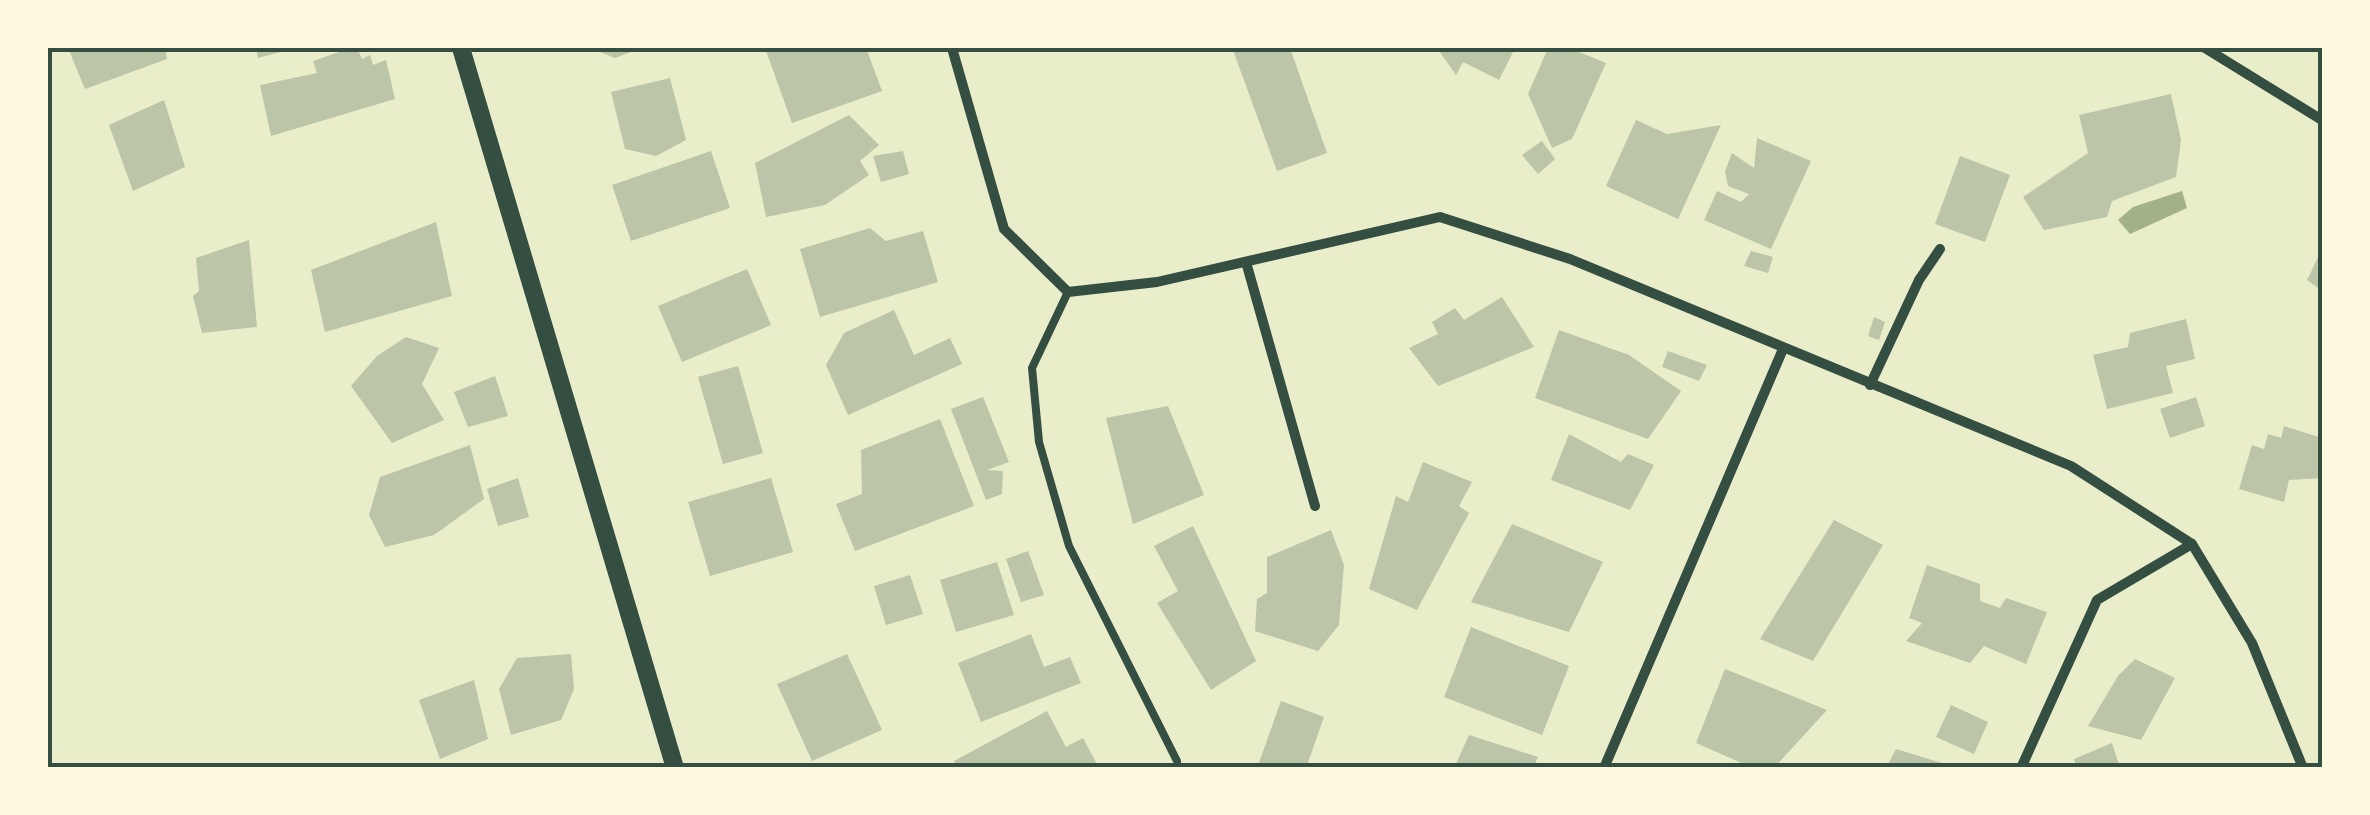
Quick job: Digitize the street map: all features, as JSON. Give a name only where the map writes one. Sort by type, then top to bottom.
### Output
[{"type":"street","points":[[461,48],[675,768]]},
{"type":"street","points":[[952,48],[1004,229],[1068,292],[1157,282],[1440,217],[1570,259],[2070,466],[2192,544],[2252,644],[2303,768]]},
{"type":"street","points":[[2205,48],[2322,120]]},
{"type":"street","points":[[1870,384],[1885,346],[1940,249]]},
{"type":"street","points":[[1246,262],[1315,506]]},
{"type":"street","points":[[1604,768],[1783,349]]},
{"type":"street","points":[[2021,768],[2098,600],[2192,544]]},
{"type":"lane","points":[[1068,292],[1032,368],[1040,442],[1068,546],[1176,762]]},
{"type":"shaded area","points":[[2182,191],[2187,208],[2130,234],[2118,220],[2133,207]]},
{"type":"building","points":[[68,48],[165,48],[167,59],[85,89]]},
{"type":"building","points":[[256,48],[292,48],[292,49],[258,58]]},
{"type":"building","points":[[357,48],[362,59],[370,55],[373,65],[386,60],[395,99],[271,136],[260,85],[317,73],[313,61]]},
{"type":"building","points":[[590,48],[642,48],[615,58]]},
{"type":"building","points":[[765,48],[866,48],[882,91],[792,123]]},
{"type":"building","points":[[1290,48],[1327,153],[1277,171],[1233,50]]},
{"type":"building","points":[[1437,48],[1515,48],[1499,80],[1463,62],[1456,75]]},
{"type":"building","points":[[1548,48],[1569,48],[1606,63],[1572,139],[1552,148],[1528,94]]},
{"type":"building","points":[[670,78],[686,140],[656,156],[625,149],[611,92]]},
{"type":"building","points":[[2171,94],[2181,140],[2176,177],[2112,201],[2107,217],[2044,230],[2023,197],[2088,153],[2079,115]]},
{"type":"building","points":[[164,100],[185,167],[133,191],[109,125]]},
{"type":"building","points":[[849,115],[879,145],[860,161],[869,175],[825,205],[766,217],[755,163]]},
{"type":"building","points":[[1636,120],[1667,134],[1721,125],[1678,219],[1606,186]]},
{"type":"building","points":[[1757,138],[1811,161],[1771,249],[1704,220],[1717,191],[1741,202],[1749,194],[1728,186],[1725,171],[1732,153],[1754,168]]},
{"type":"building","points":[[1542,141],[1555,159],[1538,174],[1522,155]]},
{"type":"building","points":[[711,151],[730,208],[631,241],[612,185]]},
{"type":"building","points":[[903,151],[909,174],[881,182],[873,156]]},
{"type":"building","points":[[1960,156],[2010,175],[1985,242],[1935,224]]},
{"type":"building","points":[[436,222],[452,296],[325,332],[311,270]]},
{"type":"building","points":[[870,228],[886,241],[923,231],[938,282],[820,317],[800,249]]},
{"type":"building","points":[[249,240],[257,327],[202,333],[193,296],[199,291],[196,258]]},
{"type":"building","points":[[2322,249],[2322,291],[2307,280]]},
{"type":"building","points":[[1751,251],[1773,257],[1768,273],[1744,266]]},
{"type":"building","points":[[747,269],[771,325],[682,362],[658,306]]},
{"type":"building","points":[[1502,297],[1534,347],[1438,386],[1409,348],[1438,334],[1432,322],[1455,308],[1464,320]]},
{"type":"building","points":[[894,310],[914,355],[950,338],[962,364],[848,415],[826,365],[844,333]]},
{"type":"building","points":[[1874,317],[1885,322],[1879,340],[1868,336]]},
{"type":"building","points":[[2186,319],[2195,359],[2166,366],[2173,393],[2107,409],[2093,355],[2128,347],[2130,333]]},
{"type":"building","points":[[1559,330],[1629,355],[1681,391],[1648,439],[1535,398]]},
{"type":"building","points":[[406,337],[439,348],[422,384],[444,420],[392,443],[351,386],[377,356]]},
{"type":"building","points":[[1668,351],[1707,365],[1699,381],[1662,367]]},
{"type":"building","points":[[738,366],[763,453],[723,464],[698,377]]},
{"type":"building","points":[[495,376],[508,416],[468,427],[454,392]]},
{"type":"building","points":[[983,397],[1009,462],[987,470],[1003,471],[1002,494],[986,500],[951,409]]},
{"type":"building","points":[[2196,397],[2205,426],[2170,438],[2160,409]]},
{"type":"building","points":[[1168,406],[1204,495],[1133,524],[1106,418]]},
{"type":"building","points":[[940,419],[974,506],[855,551],[836,504],[862,494],[861,450]]},
{"type":"building","points":[[2284,426],[2322,438],[2322,478],[2289,480],[2284,502],[2239,489],[2252,445],[2264,449],[2268,434],[2281,438]]},
{"type":"building","points":[[1569,434],[1621,462],[1628,454],[1654,465],[1630,510],[1551,480]]},
{"type":"building","points":[[470,445],[484,499],[434,535],[385,547],[369,515],[380,477]]},
{"type":"building","points":[[1423,462],[1472,482],[1459,506],[1469,513],[1417,610],[1369,589],[1396,496],[1408,502]]},
{"type":"building","points":[[518,478],[529,517],[498,526],[487,489]]},
{"type":"building","points":[[771,478],[793,552],[710,576],[688,502]]},
{"type":"building","points":[[1834,520],[1883,545],[1813,661],[1760,639]]},
{"type":"building","points":[[1512,524],[1603,562],[1569,632],[1471,602]]},
{"type":"building","points":[[1193,526],[1256,661],[1211,690],[1157,603],[1178,591],[1154,546]]},
{"type":"building","points":[[1331,530],[1344,565],[1339,625],[1318,651],[1255,631],[1257,599],[1267,593],[1267,557]]},
{"type":"building","points":[[1028,551],[1044,595],[1021,602],[1006,559]]},
{"type":"building","points":[[997,562],[1014,615],[956,632],[940,580]]},
{"type":"building","points":[[1927,565],[1980,584],[1980,601],[2000,608],[2006,598],[2047,612],[2026,664],[1984,646],[1970,663],[1906,641],[1922,623],[1909,618]]},
{"type":"building","points":[[910,575],[923,614],[886,625],[874,586]]},
{"type":"building","points":[[1471,627],[1569,666],[1542,735],[1444,697]]},
{"type":"building","points":[[1031,634],[1044,667],[1070,657],[1081,683],[981,722],[958,663]]},
{"type":"building","points":[[571,654],[574,689],[561,720],[511,735],[499,689],[517,658]]},
{"type":"building","points":[[847,654],[882,730],[812,761],[777,684]]},
{"type":"building","points":[[2135,659],[2175,678],[2141,740],[2088,726],[2118,676]]},
{"type":"building","points":[[1725,669],[1827,710],[1774,768],[1753,768],[1696,743]]},
{"type":"building","points":[[474,680],[488,739],[440,759],[419,700]]},
{"type":"building","points":[[1281,701],[1324,717],[1306,768],[1257,768]]},
{"type":"building","points":[[1951,705],[1988,722],[1974,754],[1936,737]]},
{"type":"building","points":[[1047,711],[1066,747],[1083,738],[1099,768],[958,768],[954,761]]},
{"type":"building","points":[[1469,735],[1538,757],[1533,768],[1454,768]]},
{"type":"building","points":[[2112,743],[2120,768],[2077,768],[2074,759]]},
{"type":"building","points":[[1896,749],[1945,764],[1944,768],[1886,768]]}]
